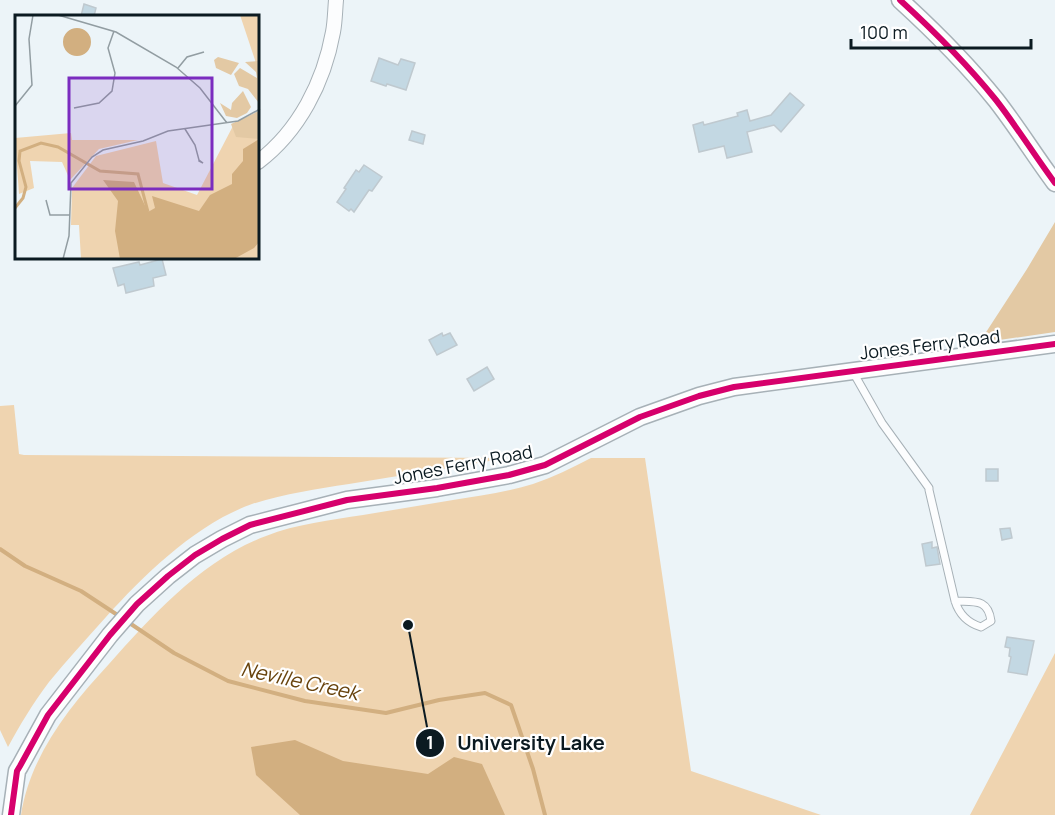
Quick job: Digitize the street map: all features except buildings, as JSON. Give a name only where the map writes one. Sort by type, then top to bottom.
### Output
[{"type":"street","points":[[260,160],[291,130],[315,92],[333,32],[336,0]]},
{"type":"street","points":[[900,0],[947,45],[995,100],[1055,183]]},
{"type":"street","name":"Jones Ferry Road","points":[[10,815],[17,771],[48,715],[110,634],[137,604],[168,576],[195,555],[250,525],[346,500],[437,488],[509,475],[545,465],[640,417],[699,396],[734,387],[1055,344]]},
{"type":"lane","points":[[852,370],[882,423],[929,488],[956,606],[972,624],[981,627],[991,621],[990,611],[986,605],[979,602],[955,601]]},
{"type":"shaded area","points":[[1055,222],[1055,332],[979,343],[1027,269]]},
{"type":"shaded area","points":[[14,405],[19,454],[24,455],[506,458],[288,495],[252,504],[211,524],[173,552],[137,584],[106,617],[49,682],[8,747],[0,730],[0,406]]},
{"type":"shaded area","points":[[591,458],[645,458],[691,771],[821,815],[21,815],[26,793],[42,753],[80,697],[161,608],[221,559],[243,546],[289,528],[513,489],[533,484]]},
{"type":"shaded area","points":[[1055,653],[1055,815],[970,815]]},
{"type":"shaded area","points":[[295,740],[343,761],[428,774],[454,757],[482,764],[505,815],[300,815],[256,775],[251,747]]},
{"type":"waterway","name":"Neville Creek","points":[[0,549],[25,566],[81,591],[119,616]]},
{"type":"waterway","name":"Neville Creek","points":[[128,622],[174,653],[228,681],[305,701],[386,713],[439,700],[485,693],[511,705],[533,769],[545,815]]},
{"type":"cycle path","points":[[900,0],[950,48],[985,87],[1004,110],[1055,183]]},
{"type":"cycle path","points":[[11,815],[17,771],[48,715],[110,635],[137,604],[168,576],[195,555],[250,525],[347,500],[437,488],[509,475],[545,465],[640,417],[699,396],[734,387],[1055,344]]},
{"type":"place","name":"University Lake","points":[[408,625]]}]
